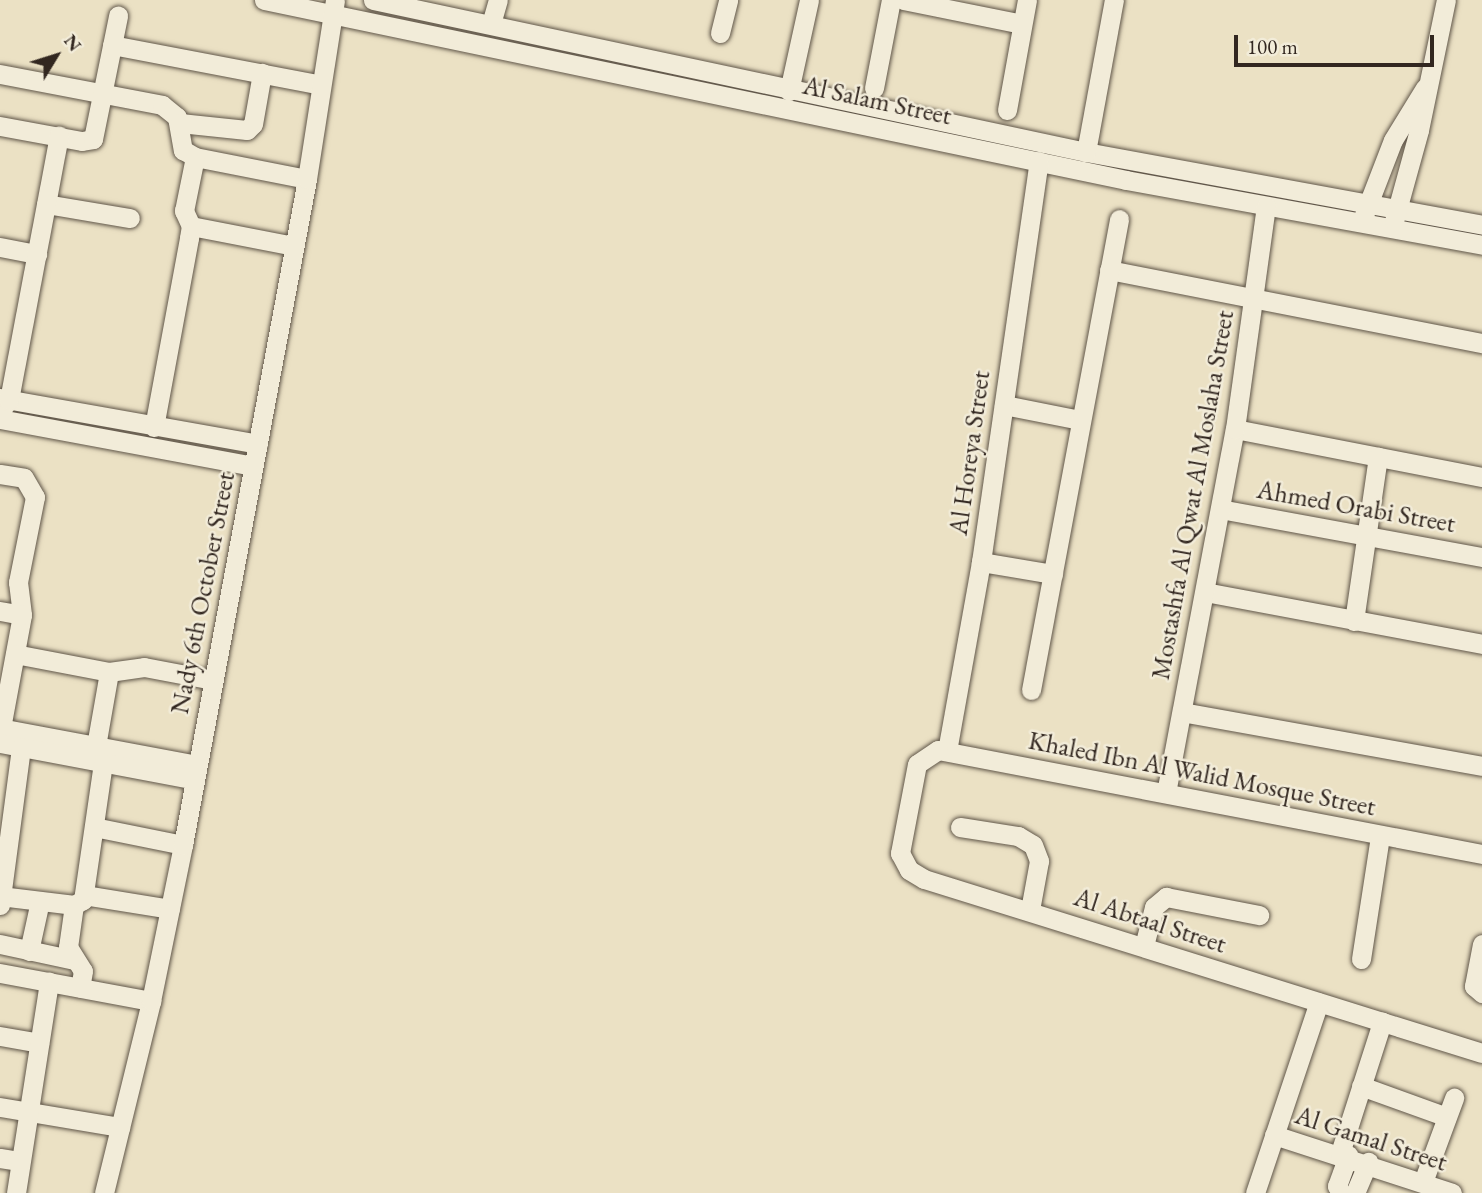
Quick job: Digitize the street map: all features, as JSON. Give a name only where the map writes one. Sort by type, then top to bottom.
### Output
[{"type":"street","name":"Al Salam Street","points":[[264,0],[334,7],[562,54],[1039,161],[1266,206],[1364,214],[1397,209],[1482,225]]},
{"type":"street","name":"Al Salam Street","points":[[373,0],[491,24],[562,54],[789,91],[1086,152],[1364,214],[1392,229],[1482,245]]},
{"type":"street","points":[[491,24],[498,0]]},
{"type":"street","points":[[720,33],[729,0]]},
{"type":"street","points":[[789,91],[809,0]]},
{"type":"street","points":[[874,88],[891,0]]},
{"type":"street","points":[[903,0],[1022,24]]},
{"type":"street","points":[[1007,110],[1027,0]]},
{"type":"street","points":[[1086,152],[1114,0]]},
{"type":"street","points":[[1392,229],[1446,0]]},
{"type":"street","name":"Nady 6th October Street","points":[[104,1193],[151,1001],[183,845],[295,246],[334,7]]},
{"type":"street","points":[[0,126],[93,139],[118,16]]},
{"type":"street","points":[[112,44],[321,85]]},
{"type":"street","points":[[0,74],[102,91],[162,105],[180,123],[183,150],[195,157],[307,179]]},
{"type":"street","points":[[180,123],[247,130],[253,124],[262,74]]},
{"type":"street","points":[[1364,214],[1393,140],[1427,84]]},
{"type":"street","points":[[59,136],[37,254],[3,403],[258,444]]},
{"type":"street","points":[[154,428],[191,226],[184,211],[195,157]]},
{"type":"street","name":"Al Horeya Street","points":[[947,751],[981,562],[1039,161]]},
{"type":"street","points":[[46,204],[130,218]]},
{"type":"street","name":"Mostashfa Al Qwat Al Moslaha Street","points":[[1166,793],[1235,429],[1266,206]]},
{"type":"street","points":[[1031,690],[1119,219]]},
{"type":"street","points":[[191,226],[295,246]]},
{"type":"street","points":[[0,247],[37,254]]},
{"type":"street","points":[[1109,270],[1482,343]]},
{"type":"street","points":[[1004,405],[1080,420]]},
{"type":"street","points":[[0,419],[253,466]]},
{"type":"street","points":[[1235,429],[1482,477]]},
{"type":"street","points":[[1353,621],[1378,457]]},
{"type":"street","points":[[0,474],[24,478],[35,497],[18,582],[22,615],[0,728],[99,755]]},
{"type":"street","name":"Ahmed Orabi Street","points":[[1220,509],[1482,557]]},
{"type":"street","points":[[981,562],[1054,574]]},
{"type":"street","points":[[1205,592],[1482,644]]},
{"type":"street","points":[[0,611],[22,615]]},
{"type":"street","points":[[15,654],[109,672],[144,667],[213,680]]},
{"type":"street","points":[[80,988],[83,971],[68,947],[94,827],[109,672]]},
{"type":"street","points":[[1182,712],[1482,766]]},
{"type":"street","points":[[0,743],[99,755],[196,773]]},
{"type":"street","points":[[0,905],[21,747]]},
{"type":"street","name":"Al Abtaal Street","points":[[947,751],[930,752],[917,764],[900,853],[909,870],[924,879],[1482,1053]]},
{"type":"street","name":"Khaled Ibn Al Walid Mosque Street","points":[[947,751],[1482,854]]},
{"type":"street","points":[[94,827],[183,845]]},
{"type":"street","points":[[960,827],[1018,836],[1033,845],[1039,861],[1030,910]]},
{"type":"street","points":[[1361,959],[1380,836]]},
{"type":"street","points":[[0,896],[170,909]]},
{"type":"street","points":[[1144,946],[1154,907],[1166,897],[1259,915]]},
{"type":"street","points":[[29,950],[40,901]]},
{"type":"street","points":[[0,944],[75,960]]},
{"type":"street","points":[[1482,944],[1474,986],[1482,993]]},
{"type":"street","points":[[0,973],[151,1001]]},
{"type":"street","points":[[16,1193],[49,982]]},
{"type":"street","points":[[1255,1193],[1318,1002]]},
{"type":"street","points":[[1341,1193],[1337,1186],[1344,1154],[1382,1022]]},
{"type":"street","points":[[0,1036],[38,1043]]},
{"type":"street","points":[[1362,1086],[1447,1117]]},
{"type":"street","points":[[1423,1182],[1454,1098]]},
{"type":"street","points":[[0,1107],[120,1127]]},
{"type":"street","name":"Al Gamal Street","points":[[1274,1135],[1344,1154],[1452,1193]]},
{"type":"street","points":[[0,1158],[20,1161]]},
{"type":"street","points":[[1355,1193],[1368,1162]]}]
